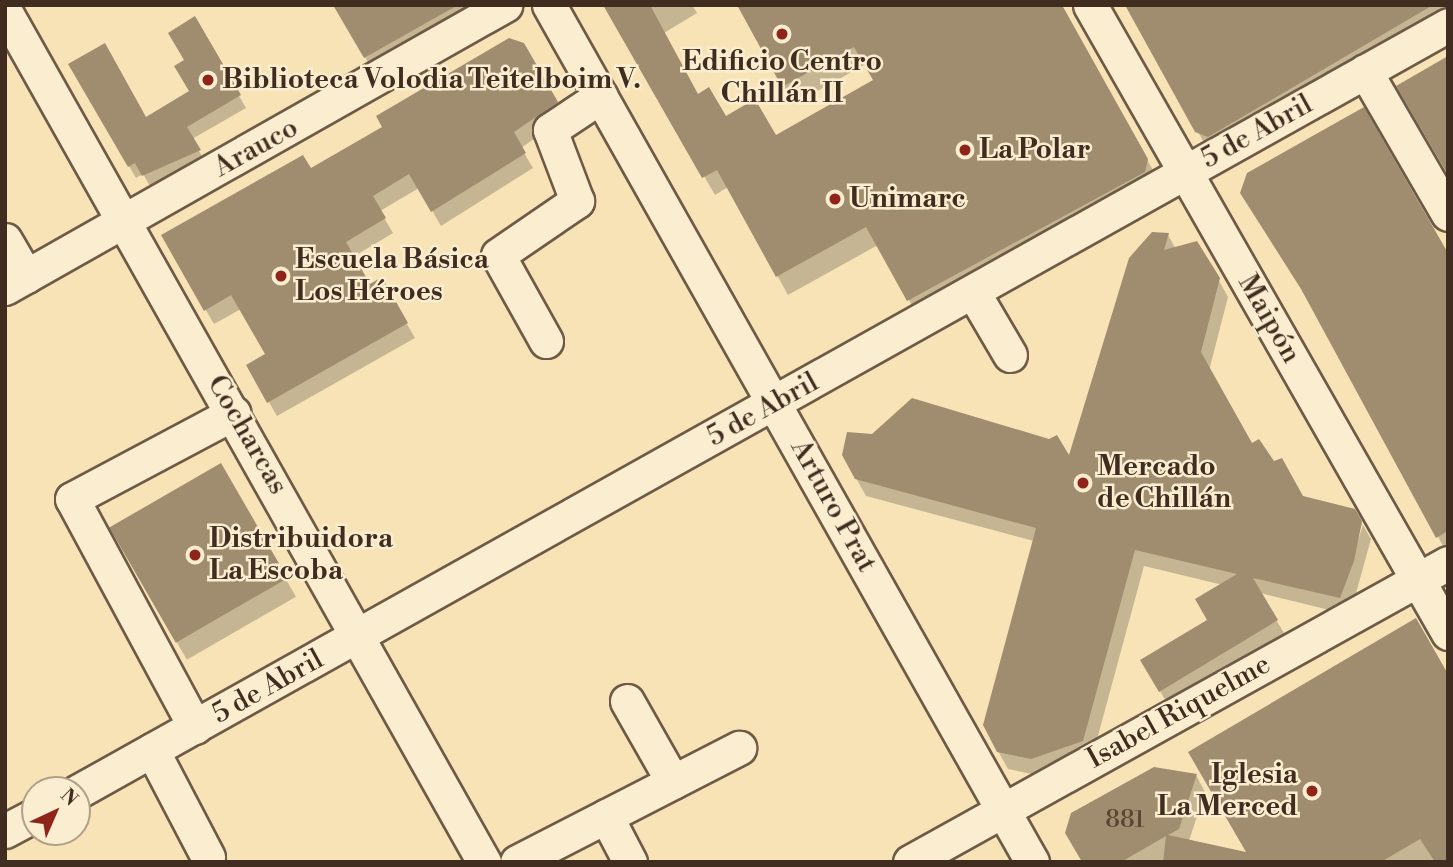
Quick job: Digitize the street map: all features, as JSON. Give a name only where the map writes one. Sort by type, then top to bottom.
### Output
[{"type":"street","name":"Arauco","points":[[16,282],[505,5]]},
{"type":"street","name":"Arturo Prat","points":[[549,5],[1032,862]]},
{"type":"street","name":"Maipón","points":[[1090,5],[1448,633]]},
{"type":"street","name":"Cocharcas","points":[[5,11],[360,636],[485,862]]},
{"type":"street","name":"5 de Abril","points":[[91,784],[1448,25]]},
{"type":"street","points":[[1365,71],[1448,214]]},
{"type":"street","points":[[546,341],[498,255],[577,201],[550,130],[601,96]]},
{"type":"street","points":[[5,240],[16,282]]},
{"type":"street","points":[[973,292],[1010,355]]},
{"type":"street","points":[[195,727],[72,499],[234,413]]},
{"type":"street","name":"Isabel Riquelme","points":[[910,862],[1448,563]]},
{"type":"street","points":[[627,701],[673,782]]},
{"type":"street","points":[[517,862],[552,854],[606,816],[739,748]]},
{"type":"street","points":[[152,750],[208,857]]},
{"type":"street","points":[[606,816],[630,862]]},
{"type":"street","points":[[5,831],[21,822]]},
{"type":"building","points":[[333,5],[458,5],[364,58]]},
{"type":"building","points":[[603,5],[650,5],[698,94],[709,87],[726,116],[755,99],[776,135],[873,80],[854,47],[782,87],[737,5],[1062,5],[1148,159],[1145,172],[907,301],[866,227],[776,277],[717,170],[702,178]]},
{"type":"building","points":[[1125,5],[1433,5],[1208,137],[1195,132]]},
{"type":"building","points":[[195,16],[241,95],[187,127],[201,150],[142,176],[135,163],[128,167],[68,64],[105,43],[146,117],[189,91],[174,66],[184,60],[168,33]]},
{"type":"building","points":[[509,38],[524,43],[558,102],[514,132],[526,153],[431,212],[409,174],[373,196],[386,218],[346,242],[370,284],[382,277],[408,323],[267,403],[246,365],[265,354],[231,295],[204,311],[161,235],[303,155],[311,168],[382,127],[376,116]]},
{"type":"building","points":[[1448,56],[1448,175],[1396,86]]},
{"type":"building","points":[[1364,107],[1448,253],[1448,531],[1436,538],[1301,289],[1240,193],[1247,173]]},
{"type":"building","points":[[1152,232],[1169,233],[1164,250],[1197,241],[1220,278],[1201,352],[1252,443],[1259,439],[1274,461],[1282,458],[1303,496],[1355,509],[1362,521],[1354,561],[1340,598],[1253,578],[1278,620],[1159,692],[1140,660],[1207,620],[1195,599],[1237,574],[1135,550],[1083,741],[1031,759],[997,752],[983,725],[1036,528],[855,479],[842,455],[847,432],[872,434],[912,398],[1049,439],[1057,435],[1069,455],[1129,258]]},
{"type":"building","name":"Distribuidora La Escoba","points":[[221,463],[288,578],[176,643],[109,528]]},
{"type":"building","points":[[1416,618],[1448,674],[1448,862],[1435,862],[1420,839],[1381,862],[1163,862],[1166,836],[1121,862],[1082,862],[1065,833],[1071,813],[1154,767],[1197,774],[1179,829],[1168,835],[1246,852],[1188,752]]},
{"type":"place","name":"Edificio Centro Chillán II","points":[[782,34]]},
{"type":"place","name":"Biblioteca Volodia Teitelboim V.","points":[[208,80]]},
{"type":"place","name":"La Polar","points":[[965,150]]},
{"type":"place","name":"Unimarc","points":[[835,199]]},
{"type":"place","name":"Escuela Básica Los Héroes","points":[[281,276]]},
{"type":"place","name":"Mercado de Chillán","points":[[1083,483]]},
{"type":"place","name":"Distribuidora La Escoba","points":[[195,555]]},
{"type":"place","name":"Iglesia La Merced","points":[[1312,791]]}]
